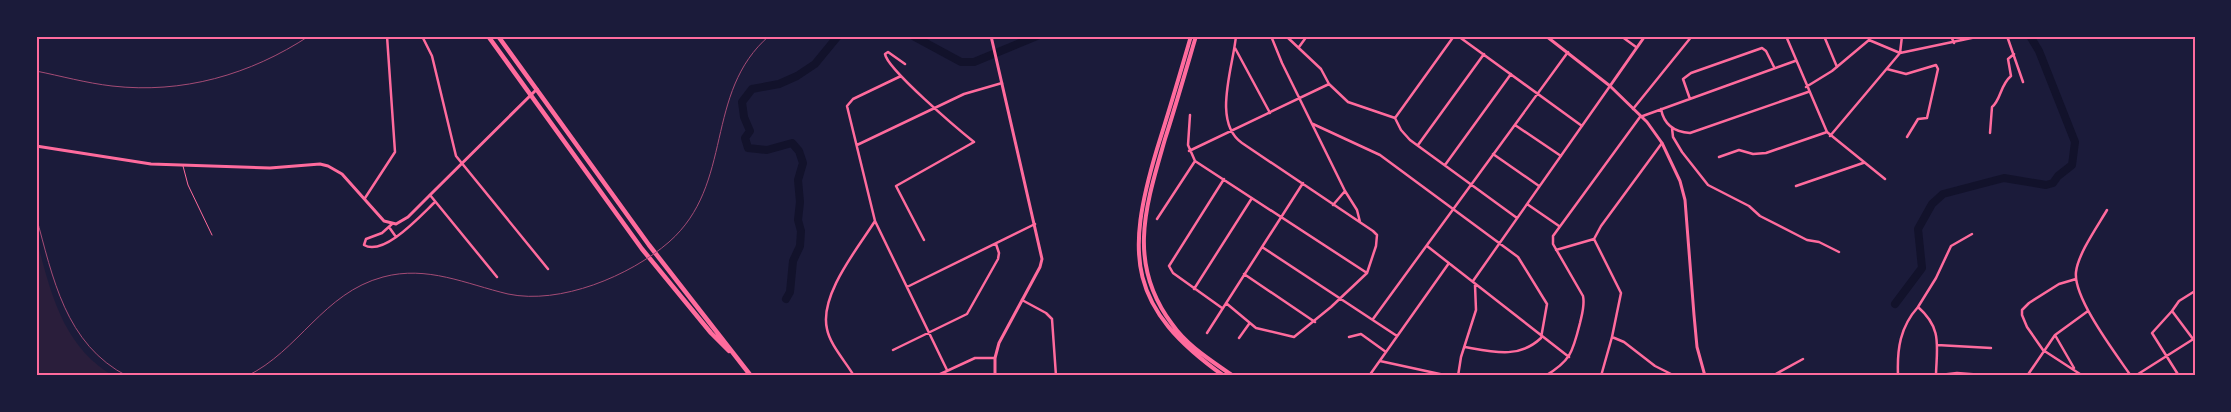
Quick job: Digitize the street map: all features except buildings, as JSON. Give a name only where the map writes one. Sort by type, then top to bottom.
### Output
[{"type":"main road","points":[[488,36],[642,249],[711,333],[736,357]]},
{"type":"main road","points":[[498,36],[649,246],[751,376]]},
{"type":"main road","points":[[1191,36],[1143,196],[1138,230],[1139,260],[1149,295],[1169,329],[1186,346],[1224,376]]},
{"type":"main road","points":[[1196,36],[1151,187],[1143,230],[1144,258],[1154,294],[1173,326],[1203,354],[1233,376]]},
{"type":"street","points":[[364,198],[395,152],[387,36]]},
{"type":"street","points":[[422,36],[432,56],[454,152],[548,269]]},
{"type":"street","points":[[991,36],[1042,258],[1040,267],[999,343],[995,358],[995,376]]},
{"type":"street","points":[[1226,303],[1249,324],[1266,331],[1294,337],[1315,322],[1368,273],[1377,239],[1376,233],[1242,144],[1230,132],[1226,110],[1236,36]]},
{"type":"street","points":[[1271,36],[1345,191],[1357,210],[1360,222]]},
{"type":"street","points":[[1286,36],[1300,47],[1323,72],[1329,84],[1353,105],[1395,118],[1401,130],[1418,145],[1517,218]]},
{"type":"street","points":[[1300,47],[1308,36]]},
{"type":"street","points":[[1395,118],[1456,36],[1484,54],[1583,126]]},
{"type":"street","points":[[1546,36],[1610,86],[1654,130],[1680,181],[1685,200],[1694,323],[1697,347],[1704,376]]},
{"type":"street","points":[[1621,36],[1636,47]]},
{"type":"street","points":[[1472,281],[1645,36]]},
{"type":"street","points":[[1633,109],[1692,36]]},
{"type":"street","points":[[1786,36],[1826,132],[1885,179]]},
{"type":"street","points":[[1824,36],[1837,67]]},
{"type":"street","points":[[1830,136],[1900,53],[1902,36]]},
{"type":"street","points":[[1951,36],[1954,43]]},
{"type":"street","points":[[1806,87],[1837,67],[1869,38],[1900,53],[1981,36]]},
{"type":"street","points":[[2007,36],[2023,82]]},
{"type":"street","points":[[1234,46],[1270,113]]},
{"type":"street","points":[[1690,99],[1683,79],[1691,73],[1762,48],[1766,51],[1774,68]]},
{"type":"street","points":[[905,64],[892,53],[888,52],[885,54],[886,59],[901,76],[974,142],[896,186],[924,240]]},
{"type":"street","points":[[1373,319],[1568,52]]},
{"type":"street","points":[[1418,145],[1484,54]]},
{"type":"street","points":[[1990,133],[1992,108],[1996,104],[2002,84],[2010,76],[2008,59],[2014,54]]},
{"type":"street","points":[[1545,376],[1558,368],[1569,357],[1574,348],[1584,302],[1552,239],[1559,226],[1640,117],[1795,60]]},
{"type":"street","points":[[1887,69],[1906,74],[1936,66],[1938,70],[1927,118],[1918,119],[1906,137]]},
{"type":"street","points":[[1445,165],[1511,74]]},
{"type":"street","points":[[901,76],[848,103],[847,110],[874,221],[947,370]]},
{"type":"street","points":[[856,145],[968,92],[1002,84]]},
{"type":"street","points":[[1190,151],[1329,84]]},
{"type":"street","points":[[435,202],[396,237],[373,247],[364,245],[366,239],[377,236],[392,224],[404,220],[537,89]]},
{"type":"street","points":[[1660,110],[1663,119],[1672,128],[1682,133],[1698,132],[1808,92]]},
{"type":"street","points":[[1190,115],[1188,142],[1195,161],[1368,273]]},
{"type":"street","points":[[1313,124],[1338,137],[1376,152],[1500,242],[1524,264],[1546,300],[1548,308],[1541,338],[1527,349],[1517,352],[1501,353],[1465,347]]},
{"type":"street","points":[[1515,124],[1562,156]]},
{"type":"street","points":[[1672,128],[1682,152],[1708,185],[1749,206],[1760,216],[1807,240],[1819,242],[1839,252]]},
{"type":"street","points":[[1719,157],[1739,150],[1753,154],[1766,154],[1826,132]]},
{"type":"street","points":[[1556,250],[1594,239],[1601,226],[1662,143]]},
{"type":"street","points":[[36,146],[122,160],[183,166],[270,168],[320,164],[342,174],[384,221],[392,224]]},
{"type":"street","points":[[1493,154],[1539,186]]},
{"type":"street","points":[[1157,219],[1195,161]]},
{"type":"street","points":[[1796,186],[1863,163]]},
{"type":"street","points":[[1222,308],[1194,289],[1170,269],[1171,260],[1224,180]]},
{"type":"street","points":[[1207,333],[1303,183]]},
{"type":"street","points":[[1333,205],[1345,191]]},
{"type":"street","points":[[430,196],[496,277]]},
{"type":"street","points":[[1194,289],[1252,198]]},
{"type":"street","points":[[1527,204],[1559,226]]},
{"type":"street","points":[[2107,210],[2079,262],[2076,280],[2088,311],[2131,376]]},
{"type":"street","points":[[854,376],[828,332],[826,316],[834,285],[874,221]]},
{"type":"street","points":[[907,287],[1035,224]]},
{"type":"street","points":[[389,228],[396,237]]},
{"type":"street","points":[[1898,375],[1901,337],[1906,324],[1936,278],[1951,246],[1972,234]]},
{"type":"street","points":[[1594,239],[1621,293],[1612,337],[1601,376]]},
{"type":"street","points":[[893,350],[963,316],[970,310],[998,259],[999,253],[996,244]]},
{"type":"street","points":[[1427,246],[1541,338],[1569,357]]},
{"type":"street","points":[[1262,247],[1397,336]]},
{"type":"street","points":[[1369,376],[1372,369],[1380,361],[1450,263]]},
{"type":"street","points":[[1244,274],[1315,322]]},
{"type":"street","points":[[2076,280],[2059,284],[2029,303],[2022,310],[2027,327],[2043,350],[2083,376]]},
{"type":"street","points":[[1458,376],[1476,310],[1475,284]]},
{"type":"street","points":[[2179,376],[2152,333],[2179,302],[2195,291]]},
{"type":"street","points":[[1022,300],[1052,319],[1056,376]]},
{"type":"street","points":[[1918,307],[1928,316],[1935,327],[1937,345],[1936,374]]},
{"type":"street","points":[[2027,376],[2054,335],[2088,311]]},
{"type":"street","points":[[2135,376],[2194,338],[2172,311]]},
{"type":"street","points":[[1239,338],[1249,324]]},
{"type":"street","points":[[1349,336],[1361,334],[1386,352]]},
{"type":"street","points":[[2054,335],[2075,371]]},
{"type":"street","points":[[1612,337],[1624,342],[1655,366],[1675,376]]},
{"type":"street","points":[[1937,345],[1991,348]]},
{"type":"street","points":[[936,376],[975,358],[995,358]]},
{"type":"street","points":[[1772,376],[1803,359]]},
{"type":"street","points":[[1380,361],[1449,376]]},
{"type":"street","points":[[1931,376],[1936,374],[1967,373],[1996,376]]},
{"type":"lane","points":[[183,166],[188,186],[212,235]]},
{"type":"shaded area","points":[[36,237],[53,297],[70,333],[82,350],[96,364],[114,376],[36,376]]},
{"type":"waterway","points":[[786,299],[790,292],[793,261],[800,246],[798,180],[803,163],[799,151],[792,143],[767,150],[748,148],[745,138],[750,131],[744,117],[742,102],[752,89],[779,84],[797,76],[815,64],[838,36]]},
{"type":"waterway","points":[[913,36],[961,62],[974,62],[1037,36]]},
{"type":"waterway","points":[[1895,304],[1922,268],[1918,229],[1932,204],[1943,194],[2004,178],[2046,185],[2053,183],[2058,176],[2072,165],[2075,142],[2039,51],[2030,36]]},
{"type":"railway","points":[[36,71],[112,86],[138,88],[190,84],[215,79],[239,71],[286,50],[309,36]]},
{"type":"railway","points":[[247,376],[282,352],[327,309],[344,296],[362,285],[383,277],[399,274],[431,274],[508,294],[528,296],[572,291],[593,285],[635,266],[669,242],[690,219],[703,193],[735,84],[748,59],[769,36]]},
{"type":"railway","points":[[36,216],[56,285],[75,328],[89,346],[106,362],[127,376]]}]
